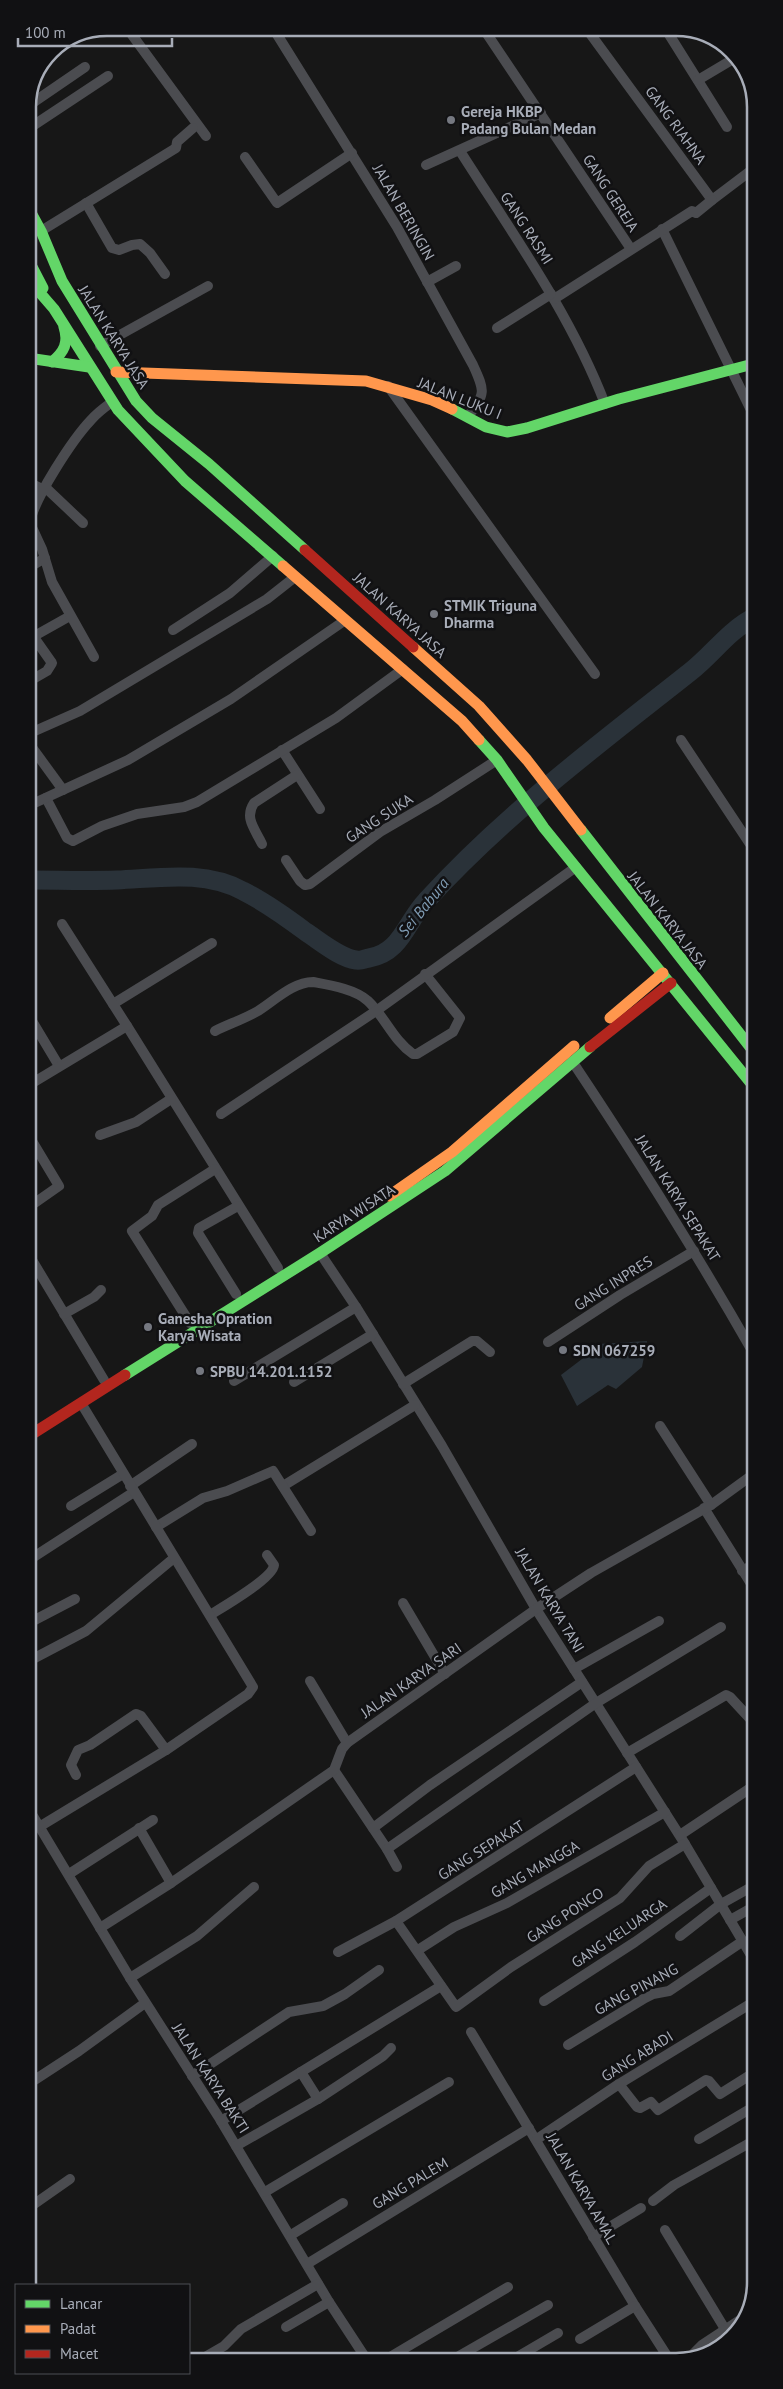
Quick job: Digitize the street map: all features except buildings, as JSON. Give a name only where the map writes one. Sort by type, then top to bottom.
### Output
[{"type":"main road","name":"JALAN KARYA JASA","points":[[36,222],[62,281],[116,372],[136,401],[152,418],[216,471],[479,706],[527,760],[747,1043]]},
{"type":"main road","points":[[36,245],[62,281]]},
{"type":"main road","points":[[36,274],[62,323],[112,402],[150,446],[185,481],[273,556],[344,621],[403,669],[462,721],[497,760],[544,828],[747,1079]]},
{"type":"main road","points":[[36,288],[54,309]]},
{"type":"main road","points":[[52,362],[66,348],[67,341],[62,323]]},
{"type":"main road","points":[[36,359],[90,367]]},
{"type":"main road","name":"JALAN LUKU I","points":[[116,372],[342,379],[388,386],[432,400],[468,416],[486,428],[506,432],[527,428],[605,404],[747,366]]},
{"type":"main road","points":[[136,401],[139,386],[147,373]]},
{"type":"main road","points":[[462,721],[479,706]]},
{"type":"main road","name":"KARYA WISATA","points":[[36,1422],[364,1213],[452,1152],[522,1089],[663,973]]},
{"type":"main road","name":"KARYA WISATA","points":[[36,1432],[320,1253],[445,1171],[572,1061],[671,983]]},
{"type":"street","points":[[137,36],[206,136]]},
{"type":"street","name":"JALAN BERINGIN","points":[[278,36],[397,227],[462,344],[482,387],[481,400],[468,416]]},
{"type":"street","name":"GANG GEREJA","points":[[488,36],[631,250]]},
{"type":"street","name":"GANG RIAHNA","points":[[592,36],[712,200]]},
{"type":"street","points":[[670,36],[726,127]]},
{"type":"street","points":[[698,80],[730,61]]},
{"type":"street","points":[[37,100],[85,67]]},
{"type":"street","points":[[36,124],[108,76]]},
{"type":"street","points":[[426,165],[541,113]]},
{"type":"street","points":[[41,231],[176,148],[177,142],[193,128]]},
{"type":"street","name":"GANG RASMI","points":[[460,151],[553,297],[592,372],[605,404]]},
{"type":"street","points":[[245,157],[277,203],[352,153]]},
{"type":"street","points":[[497,328],[553,297],[692,211],[696,213],[747,176]]},
{"type":"street","points":[[86,203],[112,248],[119,250],[132,245],[143,246],[165,274]]},
{"type":"street","points":[[662,229],[747,400]]},
{"type":"street","points":[[426,282],[456,266]]},
{"type":"street","points":[[100,346],[208,286]]},
{"type":"street","points":[[388,386],[595,674]]},
{"type":"street","points":[[36,506],[75,440],[92,419],[112,402]]},
{"type":"street","points":[[36,486],[45,489],[83,523]]},
{"type":"street","points":[[36,537],[52,582],[94,657]]},
{"type":"street","points":[[173,630],[230,593],[273,556]]},
{"type":"street","points":[[36,563],[45,558]]},
{"type":"street","points":[[36,730],[80,711],[267,599],[295,577]]},
{"type":"street","points":[[36,635],[70,616]]},
{"type":"street","points":[[36,802],[128,760],[231,699],[344,621]]},
{"type":"street","points":[[36,644],[52,663],[47,671],[36,677]]},
{"type":"street","points":[[46,798],[67,838],[73,841],[102,826],[137,814],[184,807],[197,802],[336,718],[403,669]]},
{"type":"street","points":[[681,740],[747,839]]},
{"type":"street","points":[[282,750],[320,809]]},
{"type":"street","points":[[36,753],[63,790]]},
{"type":"street","name":"GANG SUKA","points":[[286,860],[300,882],[305,885],[310,884],[380,832],[435,800],[497,760]]},
{"type":"street","points":[[262,844],[250,819],[249,812],[254,803],[297,775]]},
{"type":"street","points":[[221,1114],[376,1011],[576,867]]},
{"type":"street","points":[[62,924],[278,1268]]},
{"type":"street","points":[[113,1004],[212,943]]},
{"type":"street","points":[[215,1031],[258,1011],[306,982],[322,984],[354,993],[367,1000],[396,1038],[413,1054],[422,1052],[453,1032],[460,1018],[425,974]]},
{"type":"street","points":[[36,1081],[127,1026]]},
{"type":"street","points":[[36,1028],[59,1066]]},
{"type":"street","name":"JALAN KARYA SEPAKAT","points":[[572,1061],[630,1148],[694,1251],[747,1342]]},
{"type":"street","points":[[100,1135],[136,1122],[171,1099]]},
{"type":"street","points":[[36,1148],[59,1186],[36,1202]]},
{"type":"street","points":[[190,1323],[132,1230],[152,1216],[158,1205],[215,1169]]},
{"type":"street","points":[[236,1294],[198,1232],[199,1228],[238,1206]]},
{"type":"street","name":"GANG INPRES","points":[[548,1342],[620,1294],[694,1251]]},
{"type":"street","name":"JALAN KARYA TANI","points":[[320,1253],[356,1307],[442,1446],[536,1609],[682,1839],[747,1948]]},
{"type":"street","points":[[36,1267],[104,1380]]},
{"type":"street","points":[[64,1314],[94,1297],[101,1290]]},
{"type":"street","points":[[234,1381],[356,1307]]},
{"type":"street","points":[[294,1382],[373,1334]]},
{"type":"street","points":[[403,1384],[472,1341],[476,1341],[490,1352]]},
{"type":"street","points":[[39,1827],[166,1750],[248,1694],[253,1687],[81,1404]]},
{"type":"street","points":[[283,1486],[415,1405]]},
{"type":"street","points":[[660,1426],[747,1578]]},
{"type":"street","points":[[36,1555],[132,1489],[192,1444]]},
{"type":"street","points":[[156,1527],[203,1498],[235,1488],[270,1471],[275,1473],[311,1532]]},
{"type":"street","points":[[71,1506],[124,1474]]},
{"type":"street","name":"JALAN KARYA SARI","points":[[334,1770],[342,1749],[347,1742],[536,1609],[591,1574],[707,1506],[747,1479]]},
{"type":"street","points":[[210,1616],[268,1575],[274,1568],[268,1555]]},
{"type":"street","points":[[36,1657],[86,1631],[174,1558]]},
{"type":"street","points":[[742,1571],[747,1568]]},
{"type":"street","points":[[36,1619],[75,1598]]},
{"type":"street","points":[[403,1603],[445,1674]]},
{"type":"street","points":[[574,1668],[659,1622]]},
{"type":"street","points":[[387,1849],[596,1703],[721,1627]]},
{"type":"street","points":[[310,1681],[347,1742]]},
{"type":"street","points":[[373,1828],[430,1785],[582,1682]]},
{"type":"street","points":[[628,1753],[723,1696],[730,1697],[747,1715]]},
{"type":"street","points":[[76,1775],[71,1765],[78,1750],[90,1745],[136,1714],[141,1716],[166,1750]]},
{"type":"street","name":"GANG SEPAKAT","points":[[338,1952],[396,1921],[636,1767]]},
{"type":"street","points":[[100,1928],[171,1883],[334,1770],[398,1867]]},
{"type":"street","name":"GANG PONCO","points":[[441,1986],[456,2006],[511,1967],[620,1898],[649,1866],[747,1790]]},
{"type":"street","name":"GANG MANGGA","points":[[418,1950],[454,1927],[507,1903],[665,1812]]},
{"type":"street","points":[[71,1877],[153,1820]]},
{"type":"street","name":"JALAN KARYA BAKTI","points":[[36,1822],[145,2003],[221,2121],[291,2235],[318,2284],[362,2353]]},
{"type":"street","points":[[139,1828],[171,1883]]},
{"type":"street","points":[[130,1978],[197,1936],[254,1887]]},
{"type":"street","name":"GANG KELUARGA","points":[[544,2000],[635,1942],[711,1888]]},
{"type":"street","points":[[680,1936],[721,1904],[747,1889]]},
{"type":"street","points":[[730,1920],[747,1910]]},
{"type":"street","points":[[221,2121],[441,1986],[418,1950],[396,1921]]},
{"type":"street","name":"GANG PINANG","points":[[568,2045],[645,1998],[653,1994],[669,1991],[742,1940]]},
{"type":"street","points":[[192,2076],[289,2012],[323,2006],[345,1994],[379,1970]]},
{"type":"street","points":[[36,2079],[79,2051],[145,2003]]},
{"type":"street","name":"GANG ABADI","points":[[537,2139],[619,2084],[747,2006]]},
{"type":"street","name":"JALAN KARYA AMAL","points":[[471,2032],[664,2353]]},
{"type":"street","points":[[236,2146],[318,2098],[383,2056],[391,2048]]},
{"type":"street","points":[[301,2072],[318,2098]]},
{"type":"street","points":[[619,2084],[637,2107],[640,2108],[651,2102],[658,2110],[706,2080],[711,2082],[720,2094],[747,2077]]},
{"type":"street","points":[[265,2192],[449,2082]]},
{"type":"street","points":[[699,2139],[747,2111]]},
{"type":"street","name":"GANG PALEM","points":[[307,2264],[529,2128]]},
{"type":"street","points":[[652,2200],[747,2145]]},
{"type":"street","points":[[36,2203],[70,2179]]},
{"type":"street","points":[[291,2235],[343,2203]]},
{"type":"street","points":[[593,2237],[641,2208]]},
{"type":"street","points":[[665,2230],[725,2329]]},
{"type":"street","points":[[212,2353],[224,2346],[241,2329],[318,2284]]},
{"type":"street","points":[[397,2353],[508,2287]]},
{"type":"street","points":[[286,2327],[329,2302]]},
{"type":"street","points":[[464,2353],[548,2305]]},
{"type":"street","points":[[580,2339],[635,2306]]},
{"type":"street","points":[[698,2348],[732,2325]]},
{"type":"street","points":[[524,2353],[558,2333]]},
{"type":"shaded area","points":[[647,1341],[642,1367],[616,1389],[608,1385],[577,1406],[561,1375],[598,1344]]},
{"type":"waterway","name":"Sei Babura","points":[[36,880],[106,880],[165,877],[213,880],[228,884],[259,900],[343,956],[359,960],[380,955],[396,943],[419,909],[487,839],[553,781],[698,665],[728,636],[747,621]]},
{"type":"traffic: fast","points":[[36,222],[62,281],[136,401],[152,418],[209,464],[305,550]]},
{"type":"traffic: fast","points":[[36,274],[43,288]]},
{"type":"traffic: fast","points":[[36,288],[54,309],[118,410],[185,481],[283,566]]},
{"type":"traffic: fast","points":[[52,362],[60,355],[66,342],[64,327]]},
{"type":"traffic: fast","points":[[36,359],[89,367]]},
{"type":"traffic: fast","points":[[452,409],[486,427],[507,432],[527,428],[619,399],[747,366]]},
{"type":"traffic: fast","points":[[479,740],[497,760],[544,828],[747,1078]]},
{"type":"traffic: fast","points":[[581,830],[747,1043]]},
{"type":"traffic: fast","points":[[125,1375],[320,1253],[445,1171],[590,1047]]},
{"type":"traffic: slow","points":[[116,372],[366,381],[432,400],[452,409]]},
{"type":"traffic: slow","points":[[283,566],[462,721],[479,740]]},
{"type":"traffic: slow","points":[[413,647],[479,706],[527,760],[581,830]]},
{"type":"traffic: slow","points":[[610,1018],[663,973]]},
{"type":"traffic: slow","points":[[389,1196],[452,1152],[574,1046]]},
{"type":"traffic: jam","points":[[305,550],[413,647]]},
{"type":"traffic: jam","points":[[590,1047],[671,983]]},
{"type":"traffic: jam","points":[[36,1432],[125,1375]]},
{"type":"place","name":"Gereja HKBP Padang Bulan Medan","points":[[451,120]]},
{"type":"place","name":"STMIK Triguna Dharma","points":[[434,614]]},
{"type":"place","name":"Ganesha Opration Karya Wisata","points":[[148,1327]]},
{"type":"place","name":"SDN 067259","points":[[563,1350]]},
{"type":"place","name":"SPBU 14.201.1152","points":[[200,1371]]}]
